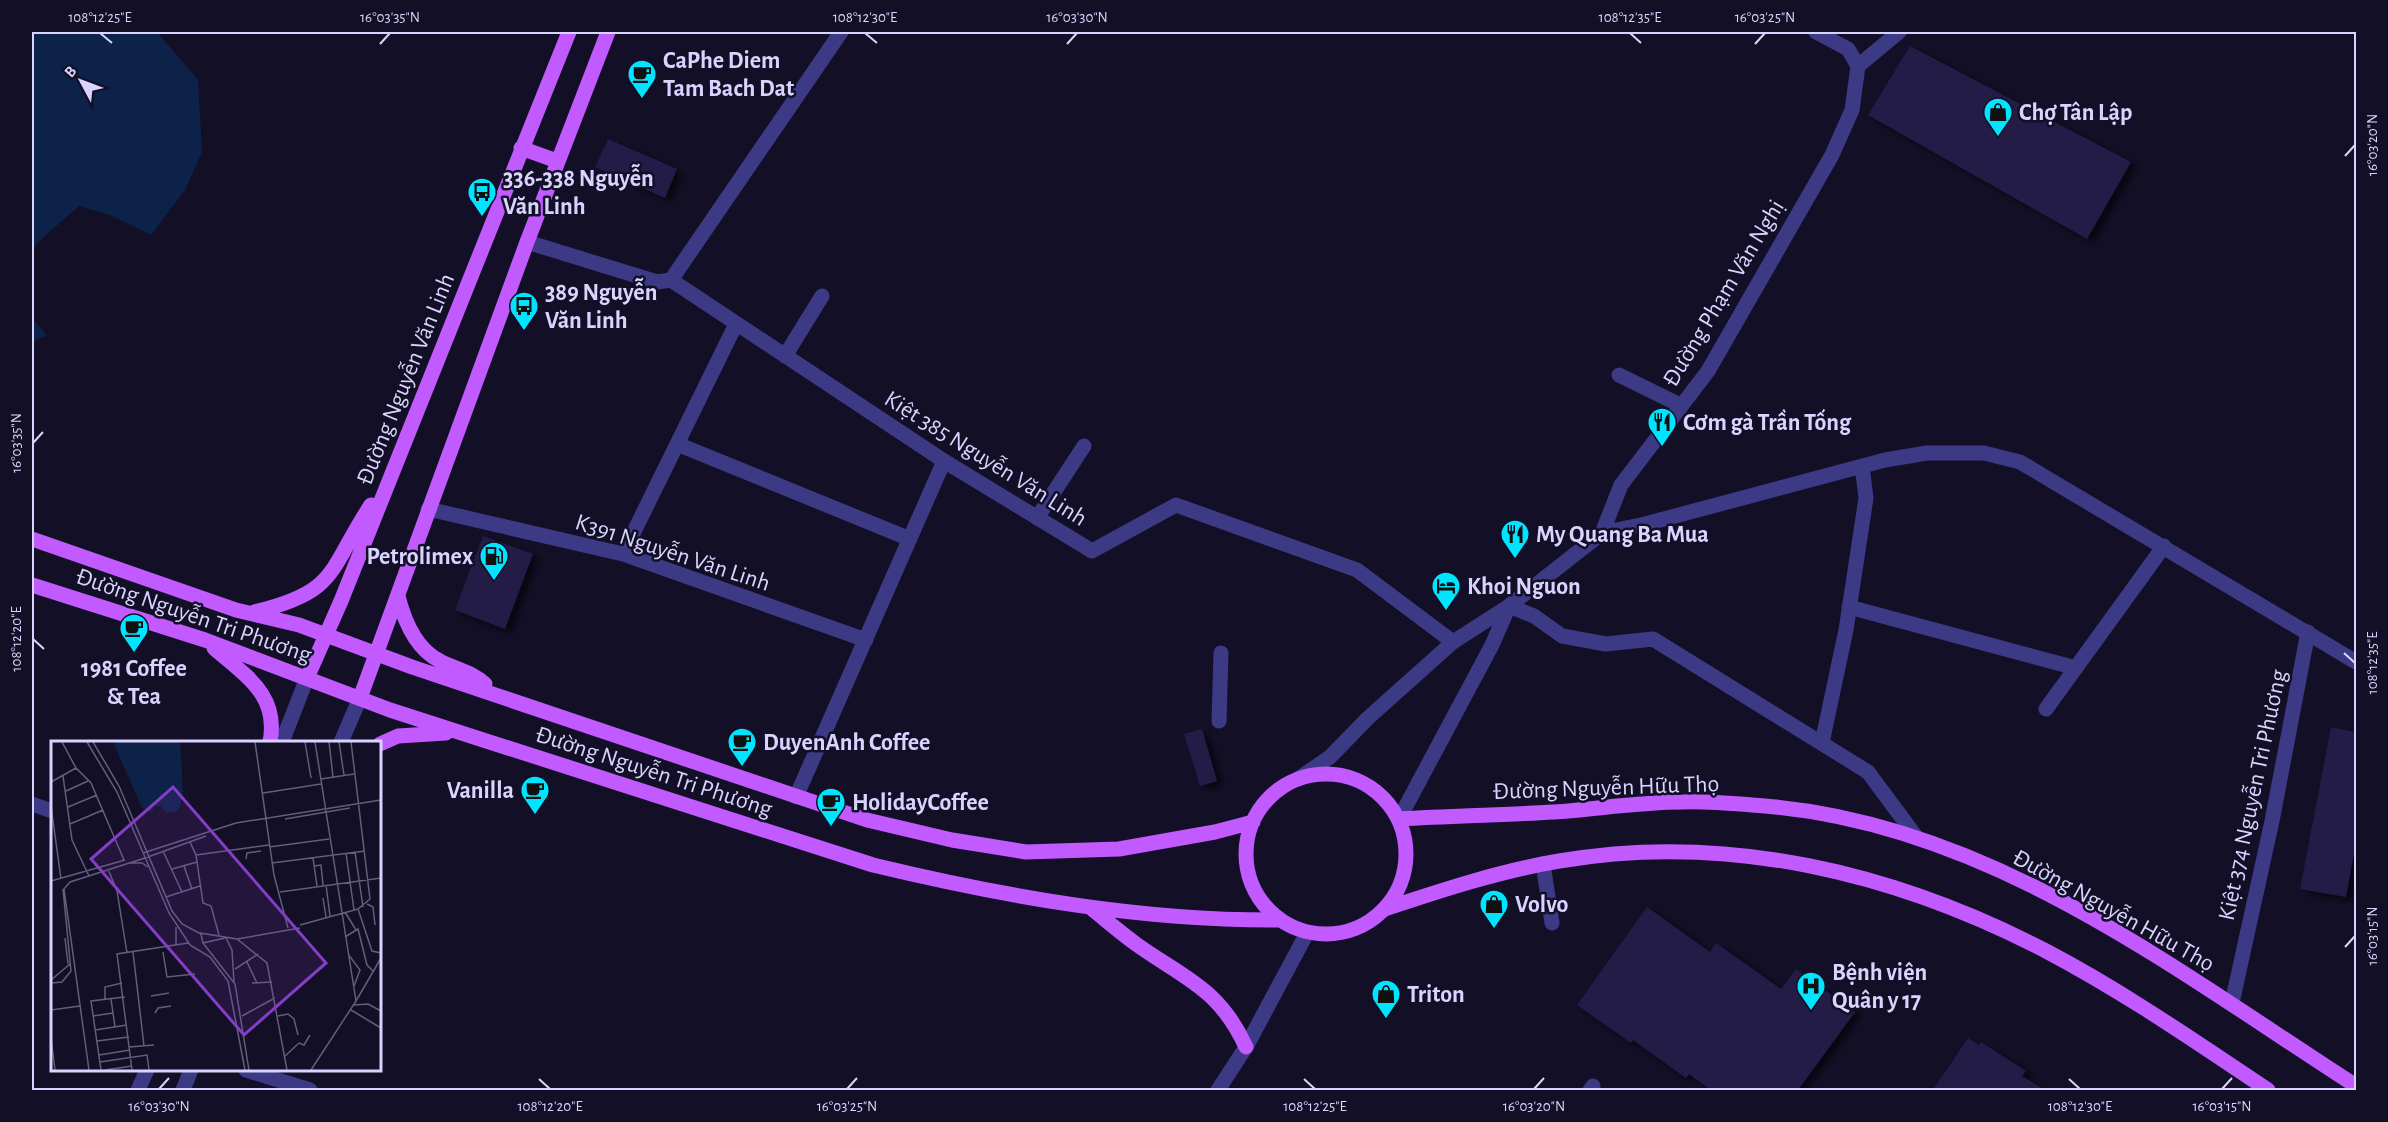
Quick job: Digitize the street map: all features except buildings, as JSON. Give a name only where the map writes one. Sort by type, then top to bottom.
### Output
[{"type":"main road","name":"Đường Nguyễn Văn Linh","points":[[307,678],[341,601],[569,32]]},
{"type":"main road","points":[[360,699],[526,242],[608,32]]},
{"type":"main road","points":[[521,148],[557,161]]},
{"type":"main road","points":[[251,613],[282,605],[311,593],[333,573],[369,508],[391,476]]},
{"type":"main road","name":"Đường Nguyễn Tri Phương","points":[[32,539],[251,613],[325,634],[796,797],[867,820],[952,840],[1026,852],[1119,849],[1215,832],[1253,822]]},
{"type":"main road","name":"Đường Nguyễn Tri Phương","points":[[32,585],[205,640],[360,699],[461,733],[873,865],[944,882],[1126,914],[1215,921],[1280,920]]},
{"type":"main road","points":[[398,596],[406,624],[425,650],[438,661],[479,678],[497,694]]},
{"type":"main road","points":[[205,640],[252,680],[266,701],[273,724],[270,741]]},
{"type":"main road","points":[[381,744],[398,736],[461,733]]},
{"type":"main road","points":[[1320,774],[1343,775],[1364,782],[1382,795],[1399,819],[1406,842],[1406,866],[1399,889],[1385,909],[1368,923],[1349,931],[1328,935],[1307,933],[1280,920],[1266,908],[1249,876],[1247,840],[1253,822],[1264,804],[1279,789],[1298,778],[1320,774]]},
{"type":"main road","name":"Đường Nguyễn Hữu Thọ","points":[[1399,819],[1550,813],[1683,801],[1768,806],[1860,822],[1917,838],[2000,871],[2072,906],[2186,972],[2356,1086]]},
{"type":"main road","points":[[1385,909],[1442,890],[1543,864],[1605,856],[1685,851],[1752,855],[1817,866],[1909,892],[2046,951],[2160,1018],[2268,1090]]},
{"type":"main road","points":[[1090,907],[1136,944],[1197,982],[1234,1021],[1246,1047]]},
{"type":"street","points":[[671,280],[841,32]]},
{"type":"street","points":[[1816,32],[1848,50],[1858,66],[1899,32]]},
{"type":"street","name":"Đường Phạm Văn Nghị","points":[[1602,533],[1621,485],[1708,370],[1832,155],[1852,110],[1858,66]]},
{"type":"street","name":"Kiệt 385 Nguyễn Văn Linh","points":[[526,242],[657,282],[671,280],[944,462],[1092,551],[1176,505],[1357,570],[1453,642]]},
{"type":"street","points":[[785,356],[822,296]]},
{"type":"street","points":[[623,554],[736,324]]},
{"type":"street","points":[[1619,375],[1680,405]]},
{"type":"street","points":[[677,444],[910,539]]},
{"type":"street","points":[[1037,518],[1084,446]]},
{"type":"street","points":[[1298,778],[1330,757],[1368,718],[1453,642],[1509,606],[1602,533],[1645,524],[1862,466],[1927,453],[1984,453],[2020,462],[2356,662]]},
{"type":"street","points":[[796,797],[944,462]]},
{"type":"street","points":[[1822,743],[1849,607],[1866,498],[1862,466]]},
{"type":"street","name":"K391 Nguyễn Văn Linh","points":[[428,509],[623,554],[866,640]]},
{"type":"street","points":[[2046,709],[2164,546]]},
{"type":"street","points":[[1509,606],[1534,616],[1562,636],[1606,644],[1653,639],[1868,772],[1917,838]]},
{"type":"street","points":[[1399,819],[1492,645],[1509,606]]},
{"type":"street","points":[[1849,607],[2076,668]]},
{"type":"street","name":"Kiệt 374 Nguyễn Tri Phương","points":[[2232,1003],[2272,821],[2308,632]]},
{"type":"street","points":[[1219,721],[1221,653]]},
{"type":"street","name":"Đường Nguyễn Văn Linh","points":[[282,741],[307,678]]},
{"type":"street","points":[[341,741],[360,699]]},
{"type":"street","points":[[32,804],[51,811]]},
{"type":"street","points":[[1543,864],[1552,923]]},
{"type":"street","points":[[1218,1090],[1246,1047],[1307,933]]},
{"type":"street","points":[[138,1090],[147,1071]]},
{"type":"street","points":[[183,1090],[191,1071]]},
{"type":"street","points":[[249,1071],[310,1090]]},
{"type":"water","points":[[32,32],[157,32],[198,80],[202,152],[185,190],[151,235],[110,215],[79,206],[37,243],[32,252]]},
{"type":"water","points":[[32,318],[47,335],[32,342]]},
{"type":"place","name":"CaPhe Diem Tam Bach Dat","points":[[642,100]]},
{"type":"place","name":"Chợ Tân Lập","points":[[1998,138]]},
{"type":"place","name":"336-338 Nguyễn Văn Linh","points":[[482,218]]},
{"type":"place","name":"389 Nguyễn Văn Linh","points":[[524,332]]},
{"type":"place","name":"Cơm gà Trần Tống","points":[[1662,448]]},
{"type":"place","name":"My Quang Ba Mua","points":[[1515,560]]},
{"type":"place","name":"Petrolimex","points":[[494,582]]},
{"type":"place","name":"Khoi Nguon","points":[[1446,612]]},
{"type":"place","name":"1981 Coffee & Tea","points":[[134,654]]},
{"type":"place","name":"DuyenAnh Coffee","points":[[742,768]]},
{"type":"place","name":"Vanilla","points":[[535,816]]},
{"type":"place","name":"HolidayCoffee","points":[[831,828]]},
{"type":"place","name":"Volvo","points":[[1494,930]]},
{"type":"place","name":"Bệnh viện Quân y 17","points":[[1811,1012]]},
{"type":"place","name":"Triton","points":[[1386,1020]]}]
